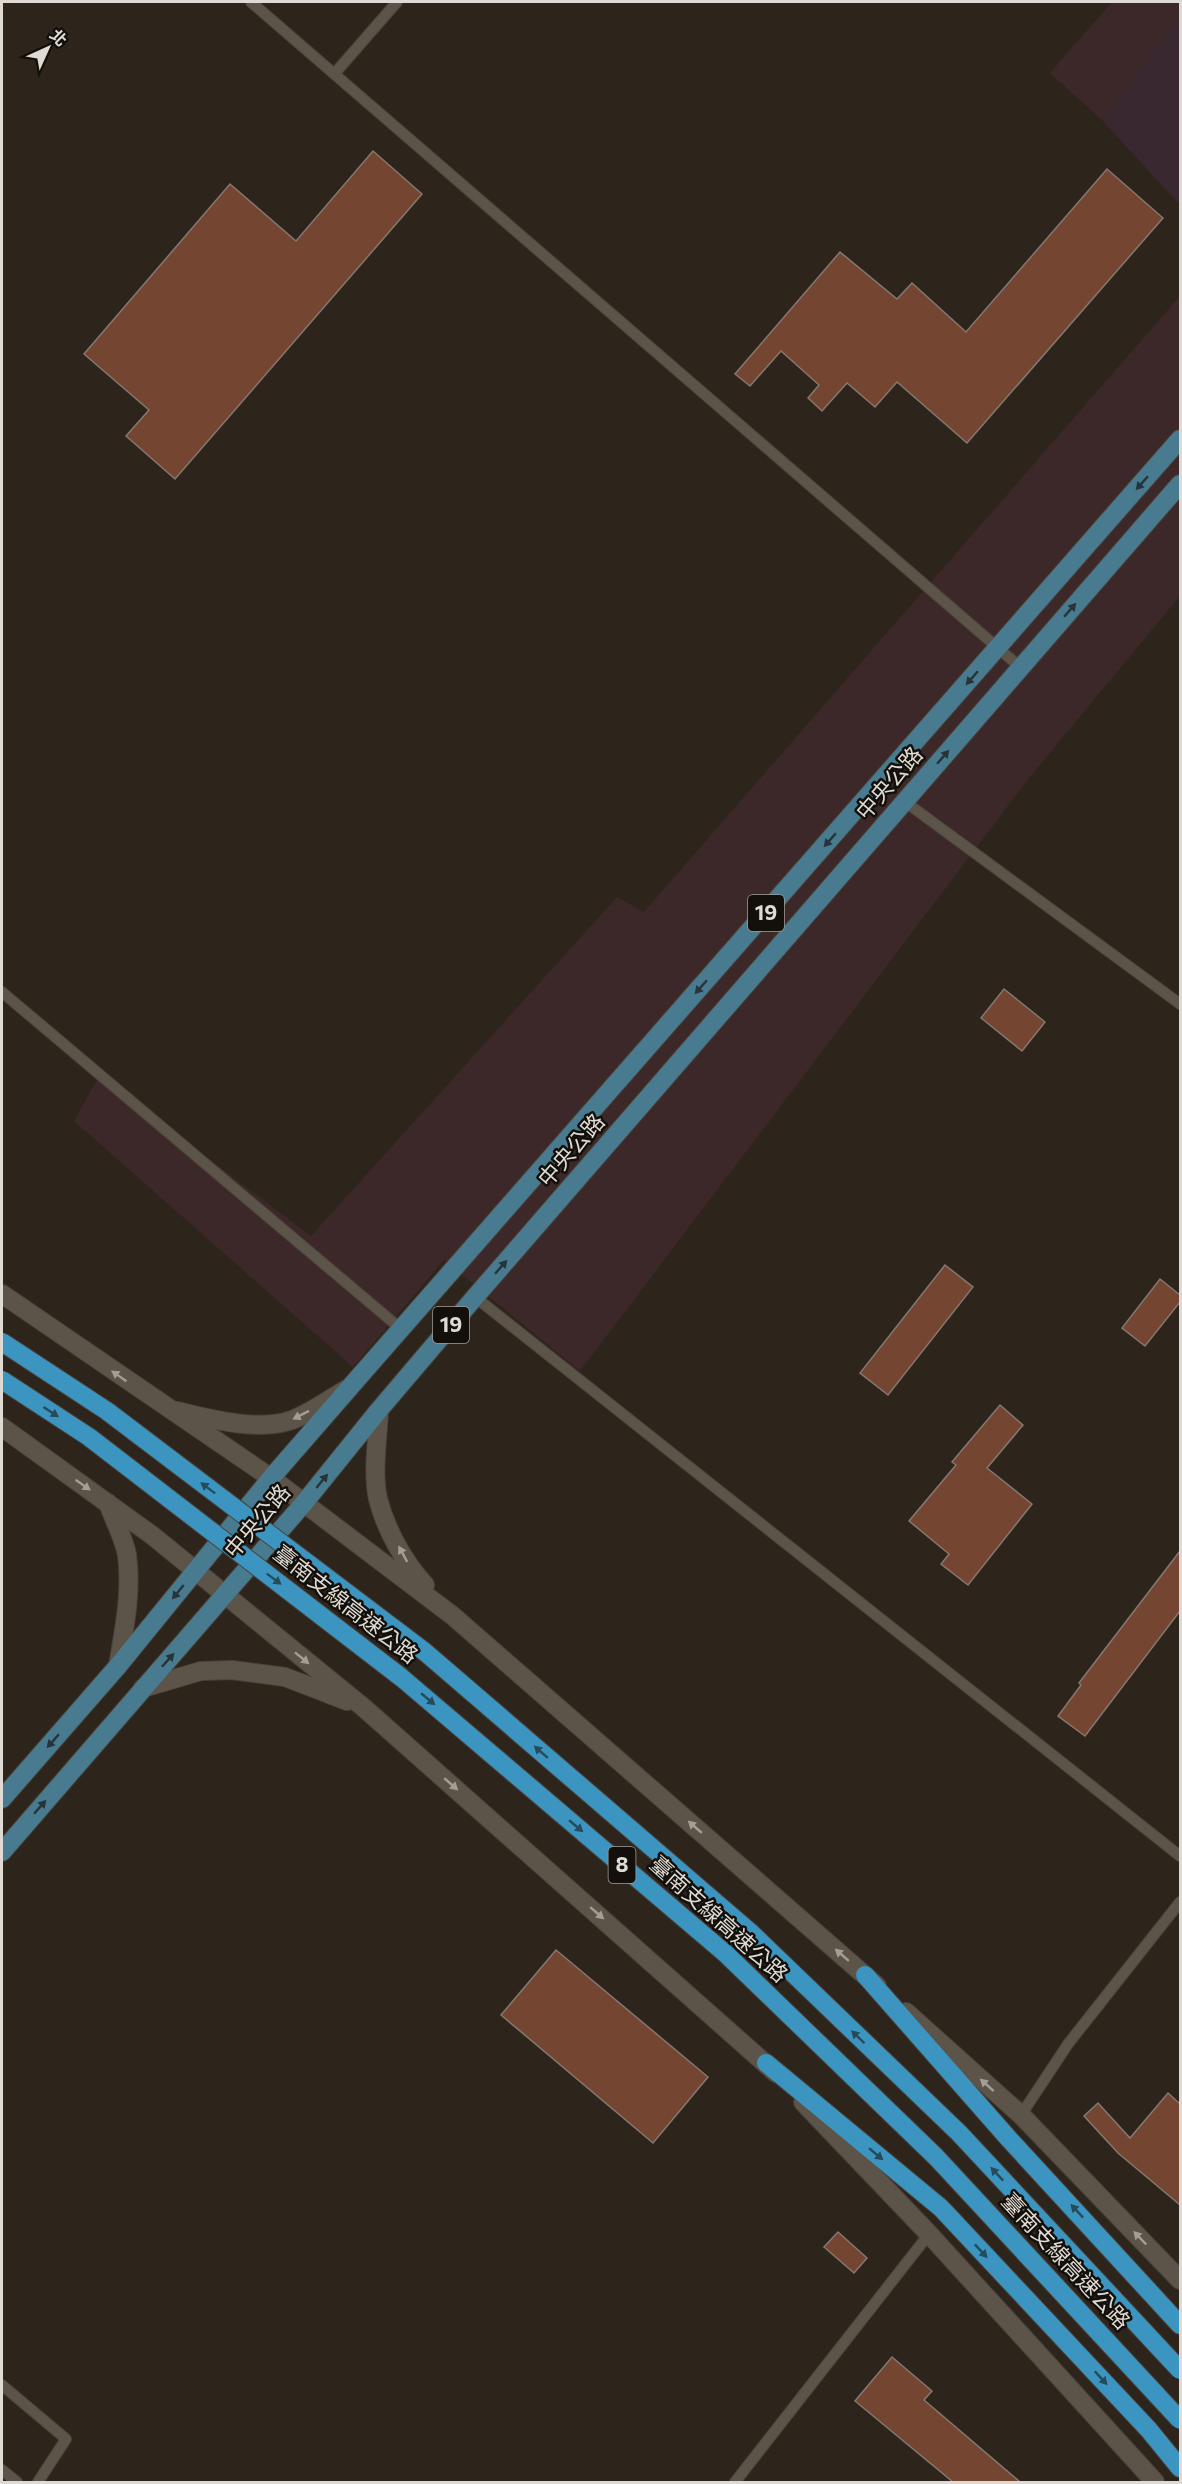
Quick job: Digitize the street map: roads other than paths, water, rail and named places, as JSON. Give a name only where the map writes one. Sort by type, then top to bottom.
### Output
[{"type":"highway","name":"臺南支線高速公路","points":[[2,1342],[107,1411],[425,1652],[750,1932],[958,2133],[1180,2370]]},
{"type":"highway","name":"臺南支線高速公路","points":[[2,1380],[89,1437],[402,1678],[726,1954],[936,2157],[1180,2420]]},
{"type":"highway","points":[[865,1975],[1009,2139],[1180,2325]]},
{"type":"highway","points":[[766,2063],[941,2208],[1149,2430],[1180,2468]]},
{"type":"main road","name":"中央公路","points":[[2,1799],[118,1666],[271,1478],[1180,439]]},
{"type":"main road","name":"中央公路","points":[[2,1852],[304,1503],[379,1410],[476,1297],[1180,484]]},
{"type":"street","points":[[2,1294],[271,1478],[453,1616],[865,1975],[1021,2115],[1180,2280]]},
{"type":"street","points":[[167,1409],[225,1421],[262,1424],[291,1420],[351,1386]]},
{"type":"street","points":[[379,1410],[376,1473],[378,1499],[392,1534],[410,1568],[453,1616]]},
{"type":"street","points":[[2,1427],[107,1502],[196,1570],[363,1707],[766,2063],[929,2234],[1155,2482]]},
{"type":"street","points":[[107,1502],[127,1554],[126,1617],[118,1666]]},
{"type":"street","points":[[143,1688],[201,1671],[232,1670],[285,1677],[363,1707]]},
{"type":"lane","points":[[251,2],[1020,667]]},
{"type":"lane","points":[[335,73],[397,2]]},
{"type":"lane","points":[[904,801],[1180,1004]]},
{"type":"lane","points":[[2,992],[401,1329]]},
{"type":"lane","points":[[476,1297],[1180,1856]]},
{"type":"lane","points":[[1021,2115],[1068,2044],[1180,1902]]},
{"type":"lane","points":[[735,2482],[929,2234]]},
{"type":"lane","points":[[2,2385],[66,2439],[38,2482]]},
{"type":"lane","points":[[2,2470],[17,2482]]}]
